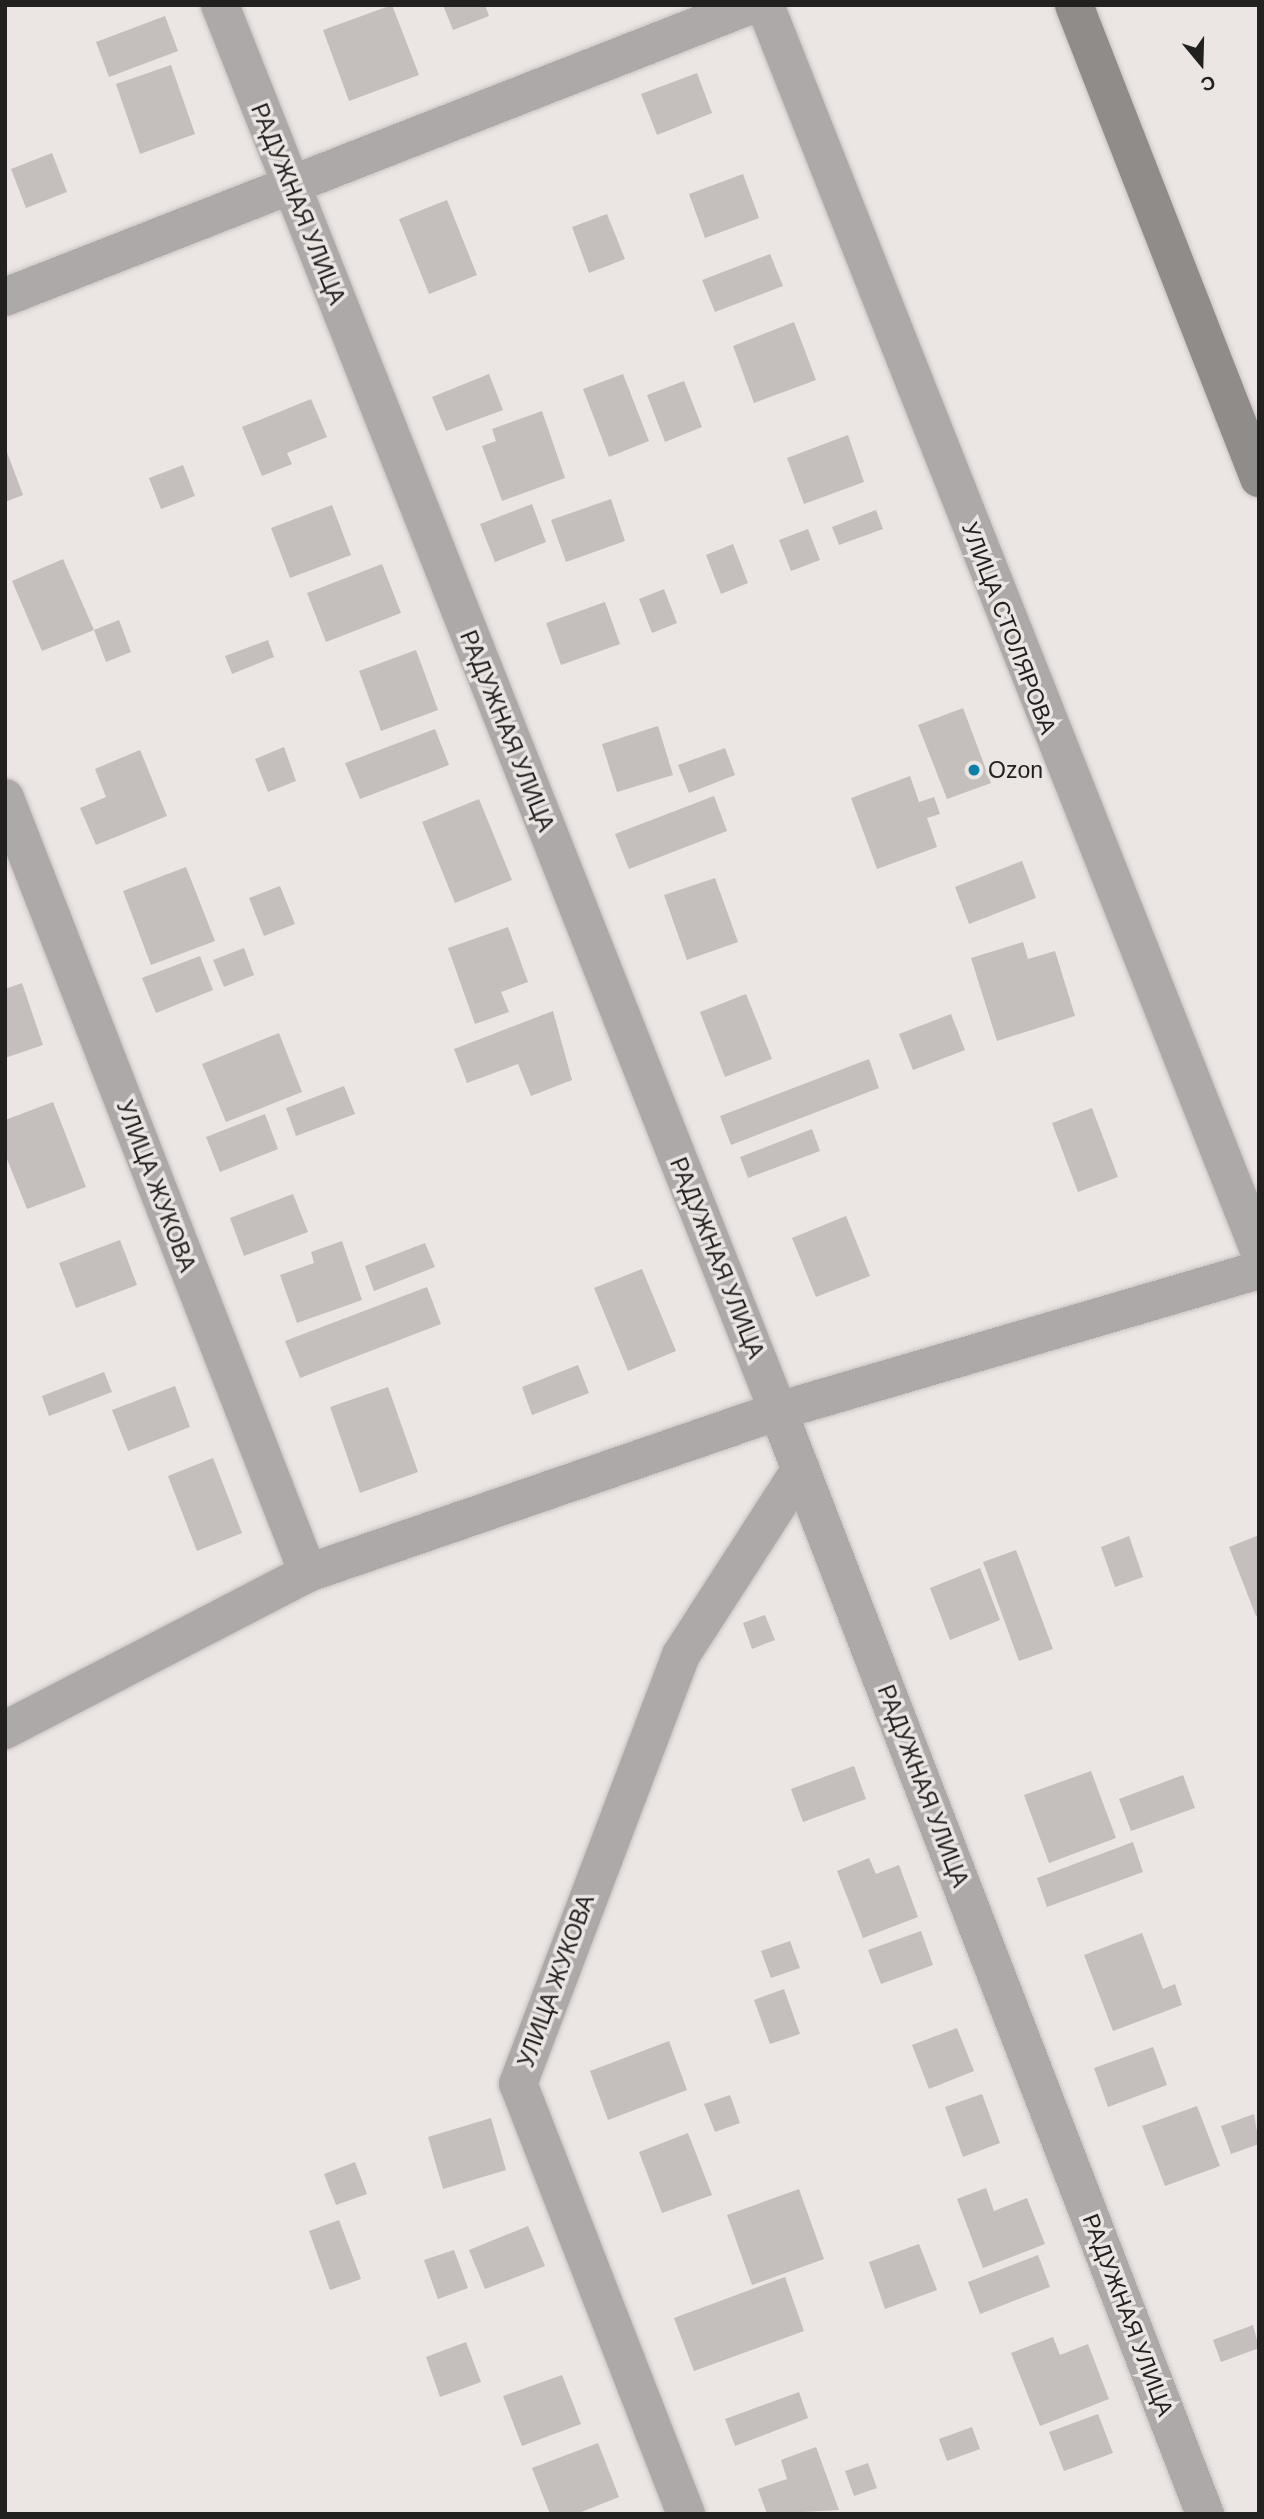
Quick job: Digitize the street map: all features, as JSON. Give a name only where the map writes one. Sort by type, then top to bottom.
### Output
[{"type":"main road","points":[[1074,5],[1259,478]]},
{"type":"street","name":"РАДУЖНАЯ УЛИЦА","points":[[220,5],[801,1469],[1205,2514]]},
{"type":"street","points":[[5,297],[751,5]]},
{"type":"street","name":"УЛИЦА СТОЛЯРОВА","points":[[765,5],[1259,1250]]},
{"type":"street","name":"УЛИЦА ЖУКОВА","points":[[5,798],[308,1573]]},
{"type":"street","points":[[5,1731],[308,1573],[778,1411],[1259,1270]]},
{"type":"street","name":"УЛИЦА ЖУКОВА","points":[[686,2514],[518,2084],[681,1655],[801,1469]]},
{"type":"building","points":[[392,5],[419,75],[349,101],[323,30]]},
{"type":"building","points":[[443,5],[485,5],[489,16],[453,30]]},
{"type":"building","points":[[165,16],[178,51],[109,77],[96,42]]},
{"type":"building","points":[[171,65],[195,134],[140,154],[116,84]]},
{"type":"building","points":[[697,73],[712,113],[657,135],[641,94]]},
{"type":"building","points":[[52,153],[67,192],[26,208],[11,169]]},
{"type":"building","points":[[743,174],[759,218],[705,238],[689,194]]},
{"type":"building","points":[[447,200],[477,275],[429,294],[399,219]]},
{"type":"building","points":[[607,214],[625,259],[589,273],[572,227]]},
{"type":"building","points":[[770,254],[783,286],[715,312],[702,280]]},
{"type":"building","points":[[794,322],[816,380],[754,403],[733,346]]},
{"type":"building","points":[[489,374],[503,410],[446,431],[432,397]]},
{"type":"building","points":[[623,374],[649,441],[609,457],[583,389]]},
{"type":"building","points":[[684,381],[702,427],[665,442],[647,395]]},
{"type":"building","points":[[311,399],[327,437],[287,453],[292,464],[262,476],[242,427]]},
{"type":"building","points":[[542,411],[565,478],[502,501],[482,446],[496,441],[492,429]]},
{"type":"building","points":[[848,435],[864,482],[804,504],[787,458]]},
{"type":"building","points":[[5,447],[23,495],[5,502]]},
{"type":"building","points":[[183,465],[195,496],[161,509],[149,478]]},
{"type":"building","points":[[611,499],[625,541],[566,562],[551,520]]},
{"type":"building","points":[[532,504],[546,542],[495,562],[480,524]]},
{"type":"building","points":[[332,505],[351,555],[290,578],[271,528]]},
{"type":"building","points":[[876,510],[883,529],[839,545],[832,527]]},
{"type":"building","points":[[808,529],[820,560],[791,571],[779,540]]},
{"type":"building","points":[[733,544],[748,583],[721,594],[706,555]]},
{"type":"building","points":[[63,559],[94,630],[42,651],[12,581]]},
{"type":"building","points":[[382,564],[401,613],[326,642],[307,593]]},
{"type":"building","points":[[664,589],[677,623],[652,633],[639,599]]},
{"type":"building","points":[[605,602],[620,644],[561,665],[546,623]]},
{"type":"building","points":[[119,620],[131,652],[106,662],[94,630]]},
{"type":"building","points":[[268,640],[274,657],[232,674],[225,656]]},
{"type":"building","points":[[416,650],[438,710],[381,731],[359,671]]},
{"type":"building","points":[[963,708],[991,783],[947,799],[918,725]]},
{"type":"building","points":[[658,726],[673,775],[617,792],[602,744]]},
{"type":"building","points":[[435,729],[449,765],[360,799],[345,763]]},
{"type":"building","points":[[284,747],[296,781],[268,792],[255,759]]},
{"type":"building","points":[[725,748],[735,775],[689,793],[678,765]]},
{"type":"building","points":[[140,750],[167,816],[96,845],[80,808],[106,797],[95,769]]},
{"type":"building","points":[[910,776],[919,802],[934,797],[940,814],[927,818],[937,847],[877,869],[851,798]]},
{"type":"building","points":[[714,796],[727,831],[629,869],[615,834]]},
{"type":"building","points":[[479,799],[512,880],[455,903],[422,822]]},
{"type":"building","points":[[1022,861],[1036,898],[969,924],[955,887]]},
{"type":"building","points":[[186,867],[215,941],[151,965],[123,891]]},
{"type":"building","points":[[715,878],[738,942],[687,960],[664,895]]},
{"type":"building","points":[[280,886],[295,924],[264,936],[249,898]]},
{"type":"building","points":[[508,927],[528,982],[501,992],[509,1012],[475,1024],[448,948]]},
{"type":"building","points":[[1023,942],[1028,959],[1055,951],[1075,1016],[997,1041],[971,958]]},
{"type":"building","points":[[244,948],[254,975],[224,987],[213,960]]},
{"type":"building","points":[[200,956],[213,990],[156,1013],[142,978]]},
{"type":"building","points":[[22,983],[43,1045],[5,1058],[5,989]]},
{"type":"building","points":[[746,994],[772,1059],[725,1077],[700,1012]]},
{"type":"building","points":[[553,1011],[572,1080],[531,1096],[518,1064],[467,1083],[454,1049]]},
{"type":"building","points":[[951,1014],[965,1050],[913,1070],[899,1034]]},
{"type":"building","points":[[279,1033],[302,1092],[226,1122],[202,1064]]},
{"type":"building","points":[[869,1059],[879,1088],[731,1145],[720,1116]]},
{"type":"building","points":[[344,1086],[355,1114],[296,1136],[286,1108]]},
{"type":"building","points":[[53,1102],[86,1187],[27,1209],[5,1154],[5,1120]]},
{"type":"building","points":[[1092,1108],[1118,1177],[1078,1192],[1052,1123]]},
{"type":"building","points":[[265,1114],[278,1149],[220,1172],[206,1137]]},
{"type":"building","points":[[812,1129],[820,1151],[748,1178],[740,1157]]},
{"type":"building","points":[[293,1194],[308,1232],[244,1256],[230,1218]]},
{"type":"building","points":[[846,1216],[870,1276],[816,1297],[792,1238]]},
{"type":"building","points":[[120,1240],[137,1285],[76,1308],[59,1263]]},
{"type":"building","points":[[342,1241],[362,1300],[297,1323],[280,1275],[314,1263],[311,1252]]},
{"type":"building","points":[[425,1243],[435,1267],[374,1291],[365,1266]]},
{"type":"building","points":[[642,1269],[676,1351],[628,1371],[594,1288]]},
{"type":"building","points":[[427,1287],[441,1324],[300,1378],[285,1341]]},
{"type":"building","points":[[578,1365],[589,1393],[532,1415],[522,1387]]},
{"type":"building","points":[[104,1372],[112,1392],[49,1416],[42,1396]]},
{"type":"building","points":[[175,1386],[190,1427],[128,1451],[112,1410]]},
{"type":"building","points":[[388,1387],[418,1472],[360,1493],[330,1407]]},
{"type":"building","points":[[213,1458],[242,1533],[197,1551],[168,1476]]},
{"type":"building","points":[[1259,1535],[1259,1615],[1256,1616],[1229,1547]]},
{"type":"building","points":[[1129,1536],[1143,1577],[1115,1587],[1101,1547]]},
{"type":"building","points":[[1016,1550],[1053,1649],[1019,1661],[983,1562]]},
{"type":"building","points":[[980,1568],[1000,1620],[950,1640],[930,1588]]},
{"type":"building","points":[[765,1615],[775,1640],[752,1649],[743,1623]]},
{"type":"building","points":[[854,1766],[866,1799],[803,1822],[791,1789]]},
{"type":"building","points":[[1091,1771],[1116,1838],[1049,1863],[1024,1795]]},
{"type":"building","points":[[1183,1775],[1195,1808],[1131,1831],[1119,1799]]},
{"type":"building","points":[[1133,1842],[1143,1872],[1047,1907],[1037,1878]]},
{"type":"building","points":[[869,1858],[876,1874],[899,1865],[918,1917],[863,1938],[837,1871]]},
{"type":"building","points":[[921,1931],[933,1965],[881,1984],[868,1950]]},
{"type":"building","points":[[1142,1933],[1163,1989],[1175,1984],[1182,2005],[1113,2031],[1084,1955]]},
{"type":"building","points":[[790,1941],[800,1968],[771,1978],[761,1951]]},
{"type":"building","points":[[784,1989],[800,2034],[770,2044],[754,2000]]},
{"type":"building","points":[[957,2028],[974,2071],[929,2089],[912,2045]]},
{"type":"building","points":[[669,2041],[687,2090],[608,2120],[590,2071]]},
{"type":"building","points":[[1153,2047],[1167,2085],[1108,2107],[1094,2068]]},
{"type":"building","points":[[982,2094],[1000,2143],[963,2157],[945,2107]]},
{"type":"building","points":[[730,2095],[740,2123],[715,2132],[704,2104]]},
{"type":"building","points":[[1197,2106],[1220,2166],[1165,2186],[1142,2126]]},
{"type":"building","points":[[1254,2114],[1259,2144],[1231,2154],[1221,2126]]},
{"type":"building","points":[[491,2118],[506,2170],[443,2189],[428,2137]]},
{"type":"building","points":[[688,2133],[712,2195],[662,2213],[639,2152]]},
{"type":"building","points":[[355,2162],[367,2194],[336,2205],[324,2174]]},
{"type":"building","points":[[986,2188],[994,2211],[1027,2198],[1045,2244],[983,2268],[957,2199]]},
{"type":"building","points":[[799,2189],[824,2259],[752,2285],[727,2215]]},
{"type":"building","points":[[339,2220],[361,2279],[330,2290],[309,2231]]},
{"type":"building","points":[[528,2226],[545,2266],[485,2289],[469,2250]]},
{"type":"building","points":[[919,2244],[937,2290],[885,2309],[869,2262]]},
{"type":"building","points":[[454,2250],[468,2288],[438,2299],[424,2260]]},
{"type":"building","points":[[1038,2255],[1050,2287],[980,2314],[968,2282]]},
{"type":"building","points":[[785,2277],[804,2331],[694,2371],[674,2318]]},
{"type":"building","points":[[1253,2325],[1259,2348],[1221,2362],[1213,2340]]},
{"type":"building","points":[[1053,2337],[1060,2355],[1088,2344],[1109,2399],[1040,2426],[1011,2353]]},
{"type":"building","points":[[466,2342],[481,2382],[440,2397],[426,2357]]},
{"type":"building","points":[[562,2375],[581,2424],[522,2446],[503,2396]]},
{"type":"building","points":[[799,2392],[808,2418],[735,2446],[725,2419]]},
{"type":"building","points":[[1098,2414],[1113,2453],[1064,2471],[1049,2432]]},
{"type":"building","points":[[972,2427],[980,2449],[947,2461],[939,2439]]},
{"type":"building","points":[[598,2443],[619,2497],[576,2514],[550,2514],[532,2468]]},
{"type":"building","points":[[816,2447],[839,2510],[767,2514],[758,2489],[787,2479],[781,2460]]},
{"type":"building","points":[[868,2463],[877,2488],[854,2496],[845,2471]]},
{"type":"place","name":"Ozon","points":[[974,770]]}]
